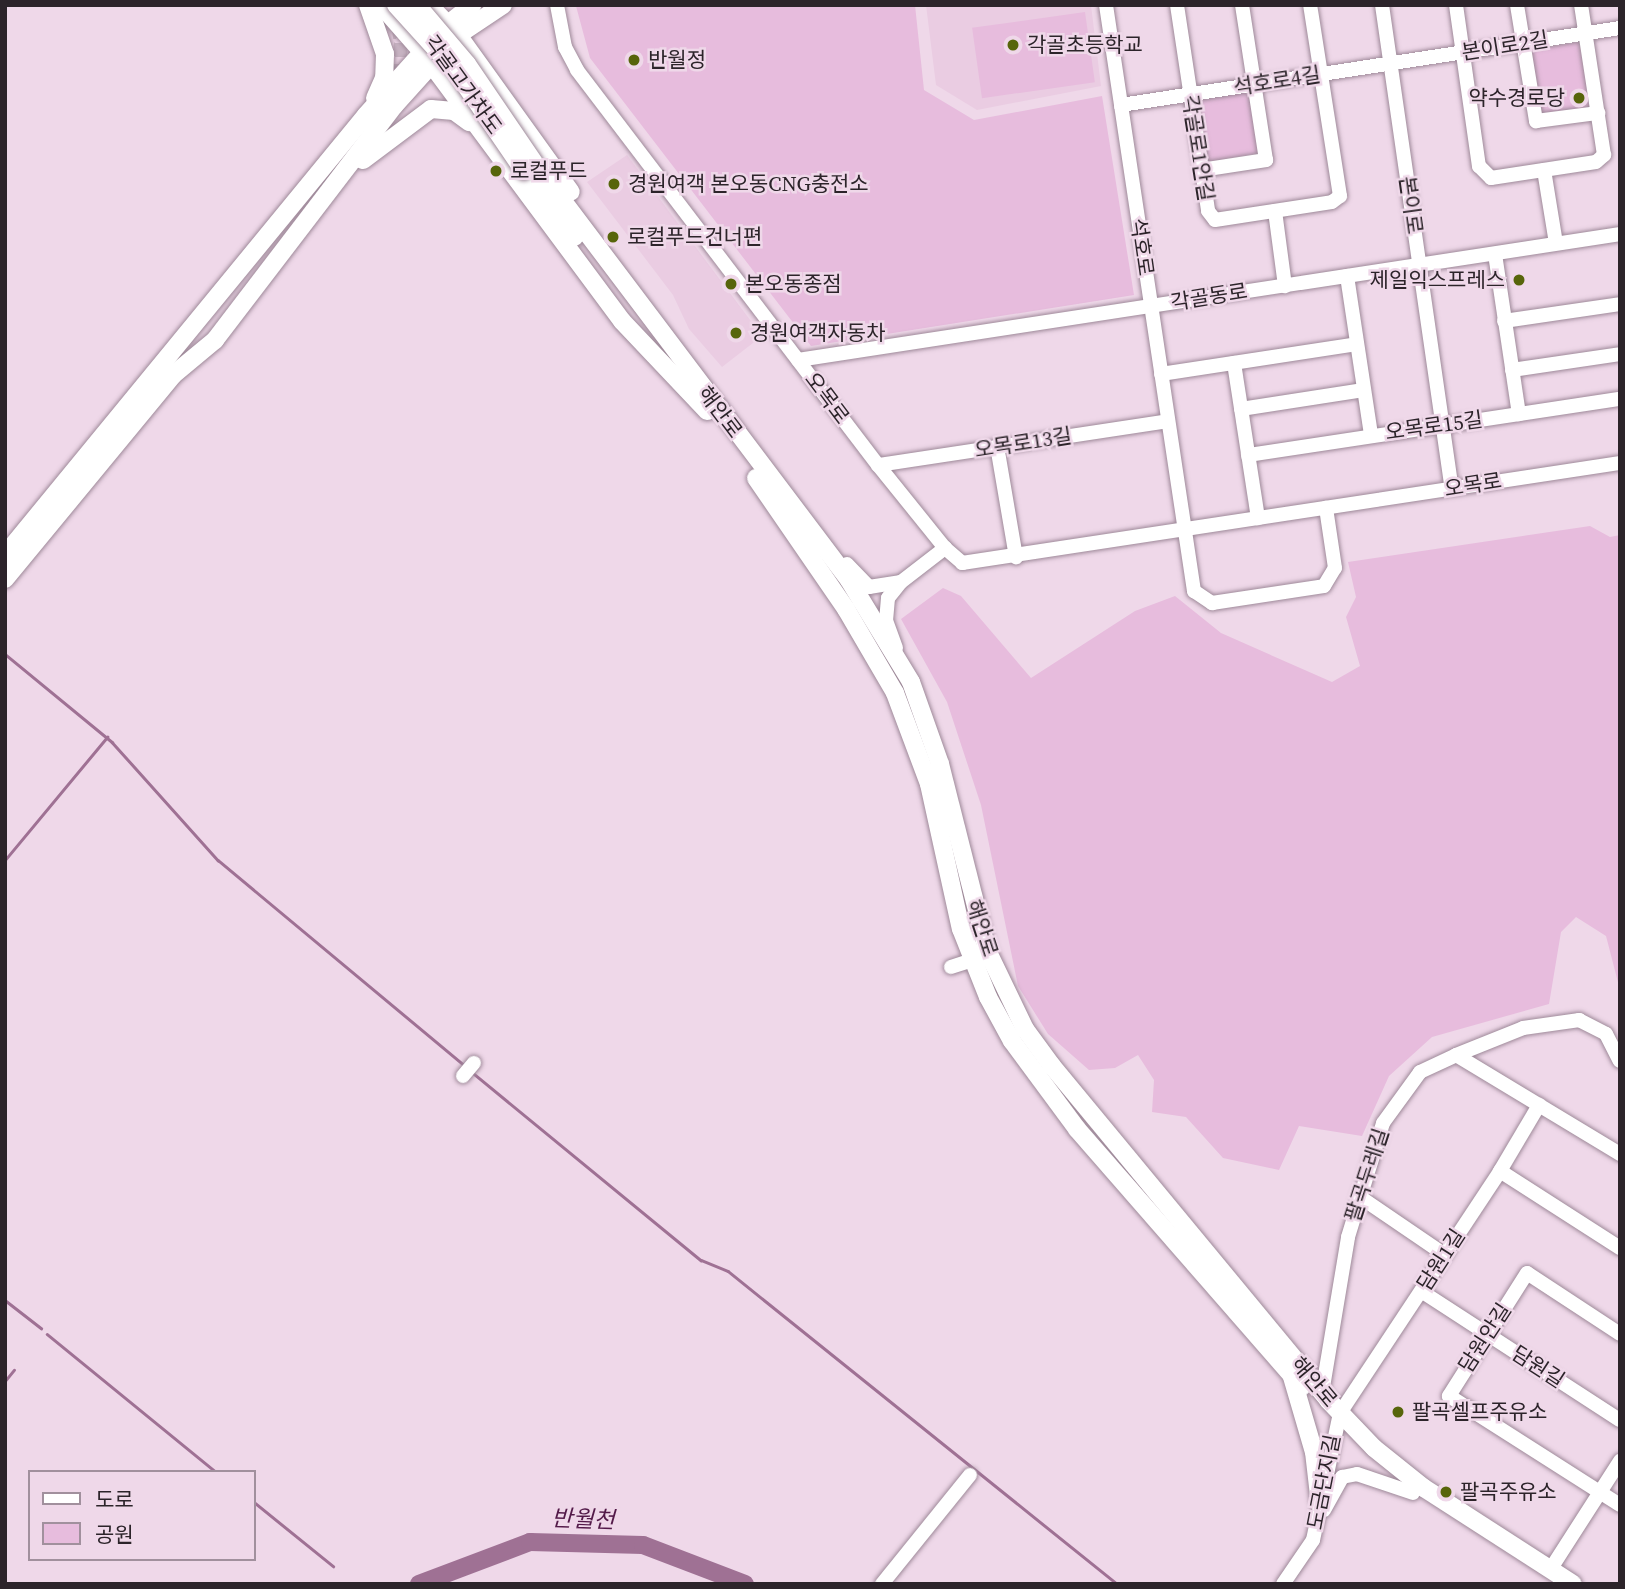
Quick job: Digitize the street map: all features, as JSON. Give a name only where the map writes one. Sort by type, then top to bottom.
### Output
[{"type":"main road","points":[[366,114],[384,78],[385,54],[368,5]]},
{"type":"main road","points":[[381,5],[428,60],[622,321],[719,417]]},
{"type":"main road","name":"각골고가차도","points":[[396,5],[424,30],[530,167]]},
{"type":"main road","name":"각골고가차도","points":[[417,5],[467,64],[530,167]]},
{"type":"main road","points":[[429,5],[453,29],[480,65],[649,300],[719,417]]},
{"type":"main road","points":[[5,579],[173,376],[215,340],[339,174],[472,5]]},
{"type":"main road","points":[[453,29],[503,5]]},
{"type":"main road","points":[[449,88],[445,69],[452,56],[464,54],[480,65]]},
{"type":"main road","points":[[5,555],[366,114],[428,60]]},
{"type":"main road","points":[[339,174],[432,109],[454,111],[478,129]]},
{"type":"main road","name":"해안로","points":[[530,167],[719,417],[829,555],[906,674],[940,764],[987,950],[1025,1029],[1322,1393],[1338,1419],[1424,1488],[1551,1577]]},
{"type":"main road","name":"해안로","points":[[719,417],[846,609],[895,693],[929,784],[961,929],[988,998],[1041,1085],[1291,1374],[1413,1493],[1551,1577],[1573,1584]]},
{"type":"main road","points":[[1291,1374],[1314,1452],[1320,1504]]},
{"type":"street","name":"오목로","points":[[557,5],[565,47],[577,70],[878,465],[945,548],[962,563],[1016,557],[1620,463]]},
{"type":"street","name":"석호로","points":[[1106,5],[1185,530]]},
{"type":"street","name":"각골로1안길","points":[[1177,5],[1208,211],[1215,220],[1332,202],[1340,196],[1310,5]]},
{"type":"street","points":[[1202,170],[1266,160],[1242,5]]},
{"type":"street","name":"본이로","points":[[1382,5],[1452,488]]},
{"type":"street","points":[[1456,5],[1479,166],[1490,178],[1596,162],[1604,155],[1581,5]]},
{"type":"street","points":[[1517,5],[1536,121],[1598,113]]},
{"type":"street","name":"본이로2길","points":[[1391,64],[1620,28]]},
{"type":"street","name":"석호로4길","points":[[1121,105],[1391,64]]},
{"type":"street","points":[[1544,170],[1556,243]]},
{"type":"street","points":[[1275,211],[1285,286]]},
{"type":"street","name":"각골동로","points":[[798,360],[1620,234]]},
{"type":"street","points":[[1495,254],[1519,414]]},
{"type":"street","points":[[1347,276],[1371,435]]},
{"type":"street","points":[[1504,321],[1620,304]]},
{"type":"street","points":[[1161,374],[1357,344]]},
{"type":"street","points":[[1512,370],[1620,354]]},
{"type":"street","points":[[1234,363],[1258,518]]},
{"type":"street","points":[[1241,409],[1364,390]]},
{"type":"street","name":"오목로15길","points":[[1248,455],[1620,399]]},
{"type":"street","name":"오목로13길","points":[[878,465],[1168,421]]},
{"type":"street","points":[[997,446],[1016,557]]},
{"type":"street","points":[[1185,530],[1194,591],[1212,603],[1324,586],[1332,581],[1335,568],[1326,508]]},
{"type":"street","points":[[906,674],[885,609],[901,582],[945,548]]},
{"type":"street","points":[[829,555],[848,565],[869,587],[901,582]]},
{"type":"street","points":[[951,967],[973,960]]},
{"type":"street","name":"팔곡두레길","points":[[1322,1393],[1348,1237],[1360,1196],[1383,1123],[1420,1072],[1523,1028],[1579,1020],[1606,1034],[1620,1061]]},
{"type":"street","points":[[1456,1055],[1620,1154]]},
{"type":"street","points":[[463,1076],[474,1063]]},
{"type":"street","name":"담원1길","points":[[1338,1419],[1500,1171],[1539,1105]]},
{"type":"street","points":[[1500,1171],[1620,1248]]},
{"type":"street","points":[[1360,1196],[1445,1255]]},
{"type":"street","name":"담원안길","points":[[1620,1334],[1527,1273],[1448,1396],[1620,1505]]},
{"type":"street","name":"담원길","points":[[1421,1291],[1620,1420]]},
{"type":"street","name":"도금단지길","points":[[1283,1584],[1306,1554],[1317,1524],[1338,1419]]},
{"type":"street","points":[[1551,1577],[1620,1461]]},
{"type":"street","points":[[1317,1524],[1342,1477],[1357,1474],[1413,1493]]},
{"type":"street","points":[[882,1584],[971,1475]]},
{"type":"shaded area","name":"각골초등학교","points":[[926,5],[1091,5],[1101,86],[977,110],[936,85]]},
{"type":"shaded area","points":[[627,155],[762,336],[722,367],[689,329],[673,295],[587,182]]},
{"type":"green space","points":[[915,5],[924,90],[974,120],[1102,96],[1134,295],[811,346],[590,58],[576,6]]},
{"type":"green space","points":[[1085,12],[1095,82],[982,98],[972,28]]},
{"type":"green space","points":[[1579,42],[1591,109],[1542,118],[1530,51]]},
{"type":"green space","points":[[1247,89],[1251,92],[1258,153],[1209,162],[1198,98]]},
{"type":"green space","points":[[1590,526],[1610,537],[1620,535],[1620,990],[1606,936],[1576,917],[1561,932],[1549,1004],[1432,1037],[1389,1076],[1362,1136],[1299,1126],[1279,1170],[1223,1158],[1186,1117],[1152,1112],[1154,1080],[1138,1055],[1115,1068],[1089,1070],[1048,1034],[1018,986],[981,805],[947,702],[901,619],[943,588],[961,596],[1031,678],[1135,611],[1175,596],[1221,633],[1332,682],[1360,666],[1346,617],[1356,597],[1348,562]]},
{"type":"waterway","points":[[5,654],[112,742],[218,860],[465,1066]]},
{"type":"waterway","points":[[5,860],[107,737]]},
{"type":"waterway","points":[[473,1073],[701,1260],[728,1271],[1117,1584]]},
{"type":"waterway","points":[[5,1300],[41,1328]]},
{"type":"waterway","points":[[47,1334],[214,1470]]},
{"type":"waterway","points":[[5,1381],[14,1370]]},
{"type":"waterway","points":[[256,1504],[333,1566]]},
{"type":"waterway","name":"반월천","points":[[419,1584],[530,1542],[643,1545],[745,1584]]},
{"type":"tunnel","points":[[398,24],[401,43],[398,80]]},
{"type":"place","name":"각골초등학교","points":[[1013,45]]},
{"type":"place","name":"반월정","points":[[634,60]]},
{"type":"place","name":"약수경로당","points":[[1579,98]]},
{"type":"place","name":"로컬푸드","points":[[496,171]]},
{"type":"place","name":"경원여객 본오동CNG충전소","points":[[614,184]]},
{"type":"place","name":"로컬푸드건너편","points":[[613,237]]},
{"type":"place","name":"제일익스프레스","points":[[1519,280]]},
{"type":"place","name":"본오동종점","points":[[731,284]]},
{"type":"place","name":"경원여객자동차","points":[[736,333]]},
{"type":"place","name":"팔곡셀프주유소","points":[[1398,1412]]},
{"type":"place","name":"팔곡주유소","points":[[1446,1492]]}]
